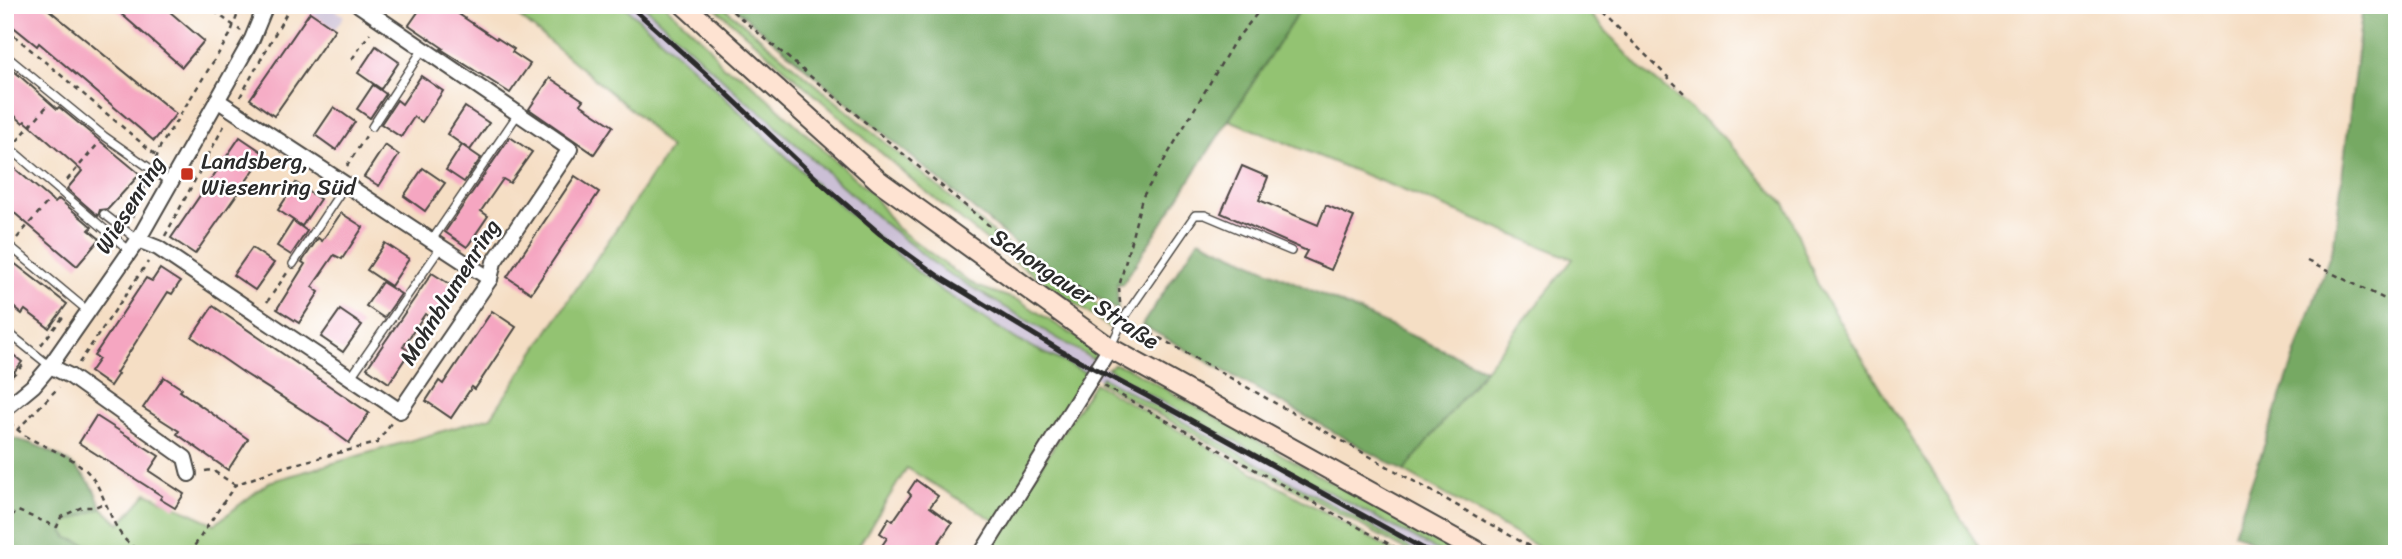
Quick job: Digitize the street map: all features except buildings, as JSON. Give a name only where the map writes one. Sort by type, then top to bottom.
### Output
[{"type":"main road","name":"Schongauer Straße","points":[[684,5],[879,181],[1110,348],[1482,554]]},
{"type":"street","name":"Wiesenring","points":[[5,409],[34,385],[50,366],[134,246],[252,39],[266,5]]},
{"type":"street","name":"Mohnblumenring","points":[[359,5],[570,149],[494,262],[490,279],[400,411]]},
{"type":"street","points":[[217,100],[490,279]]},
{"type":"street","points":[[134,246],[158,248],[400,411]]},
{"type":"street","points":[[981,554],[1110,348]]},
{"type":"street","points":[[50,366],[70,376],[185,458],[188,474]]},
{"type":"lane","points":[[372,127],[423,49]]},
{"type":"lane","points":[[10,59],[104,136],[171,184]]},
{"type":"lane","points":[[351,377],[518,114]]},
{"type":"lane","points":[[8,147],[134,246]]},
{"type":"lane","points":[[293,264],[343,181]]},
{"type":"lane","points":[[104,214],[134,246]]},
{"type":"lane","points":[[1110,348],[1124,318],[1195,215],[1205,215],[1292,251]]},
{"type":"lane","points":[[5,242],[88,311]]},
{"type":"lane","points":[[5,330],[50,366]]},
{"type":"path","points":[[206,5],[252,39]]},
{"type":"path","points":[[136,205],[160,147],[217,57],[241,5]]},
{"type":"path","points":[[725,5],[1010,243],[1124,318],[1543,554]]},
{"type":"path","points":[[1124,318],[1119,286],[1142,198],[1234,42],[1264,5]]},
{"type":"path","points":[[1595,5],[1685,94]]},
{"type":"path","points":[[352,59],[380,19]]},
{"type":"path","points":[[6,29],[158,156]]},
{"type":"path","points":[[8,147],[55,96]]},
{"type":"path","points":[[343,181],[372,127]]},
{"type":"path","points":[[2307,261],[2397,305]]},
{"type":"path","points":[[258,316],[293,264]]},
{"type":"path","points":[[1092,379],[1407,554]]},
{"type":"path","points":[[188,554],[235,485],[283,467],[377,443],[400,411]]},
{"type":"path","points":[[5,416],[17,430],[89,473],[118,531],[128,544],[147,554]]},
{"type":"path","points":[[188,474],[212,470],[235,485]]},
{"type":"path","points":[[5,525],[11,516],[18,512],[57,527],[61,517],[104,503]]},
{"type":"shaded area","points":[[315,5],[329,5],[344,16],[335,29],[310,12]]},
{"type":"shaded area","points":[[623,5],[643,5],[745,100],[770,119],[885,224],[941,269],[1148,394],[1444,554],[1421,554],[1091,375],[1019,341],[933,285],[811,180]]},
{"type":"green space","points":[[505,5],[623,5],[811,180],[933,285],[1019,341],[1091,375],[997,522],[907,468],[859,545],[871,554],[106,554],[68,538],[63,531],[65,522],[102,508],[120,524],[147,493],[215,524],[269,482],[491,417],[670,148],[639,116]]},
{"type":"green space","points":[[643,5],[665,5],[709,46],[723,67],[742,75],[872,194],[897,228],[966,280],[1020,301],[1096,350],[1094,360],[941,269],[885,224],[770,119],[745,100]]},
{"type":"green space","points":[[712,5],[721,5],[1010,247],[1116,317],[1110,328],[997,249],[918,185]]},
{"type":"green space","points":[[731,5],[1303,5],[1122,285],[1117,283],[1118,311],[1013,242]]},
{"type":"green space","points":[[1303,5],[1582,5],[1640,68],[1719,133],[1786,205],[1820,290],[1983,554],[1551,554],[1404,471],[1573,259],[1229,120]]},
{"type":"green space","points":[[2363,5],[2397,5],[2397,554],[2278,554],[2234,533],[2334,243]]},
{"type":"green space","points":[[1199,239],[1485,369],[1404,471],[1142,325]]},
{"type":"green space","points":[[1115,364],[1126,367],[1459,554],[1444,554],[1148,394],[1108,368]]},
{"type":"green space","points":[[1102,377],[1421,554],[1413,554],[1099,382]]},
{"type":"green space","points":[[1094,383],[1399,554],[985,554]]},
{"type":"green space","points":[[5,437],[28,442],[52,452],[83,474],[102,508],[66,522],[63,531],[68,538],[106,554],[14,554],[5,550]]},
{"type":"railway","points":[[629,5],[821,183],[880,234],[941,278],[1061,351],[1433,554]]},
{"type":"place","name":"Landsberg, Wiesenring Süd","points":[[187,174]]}]
